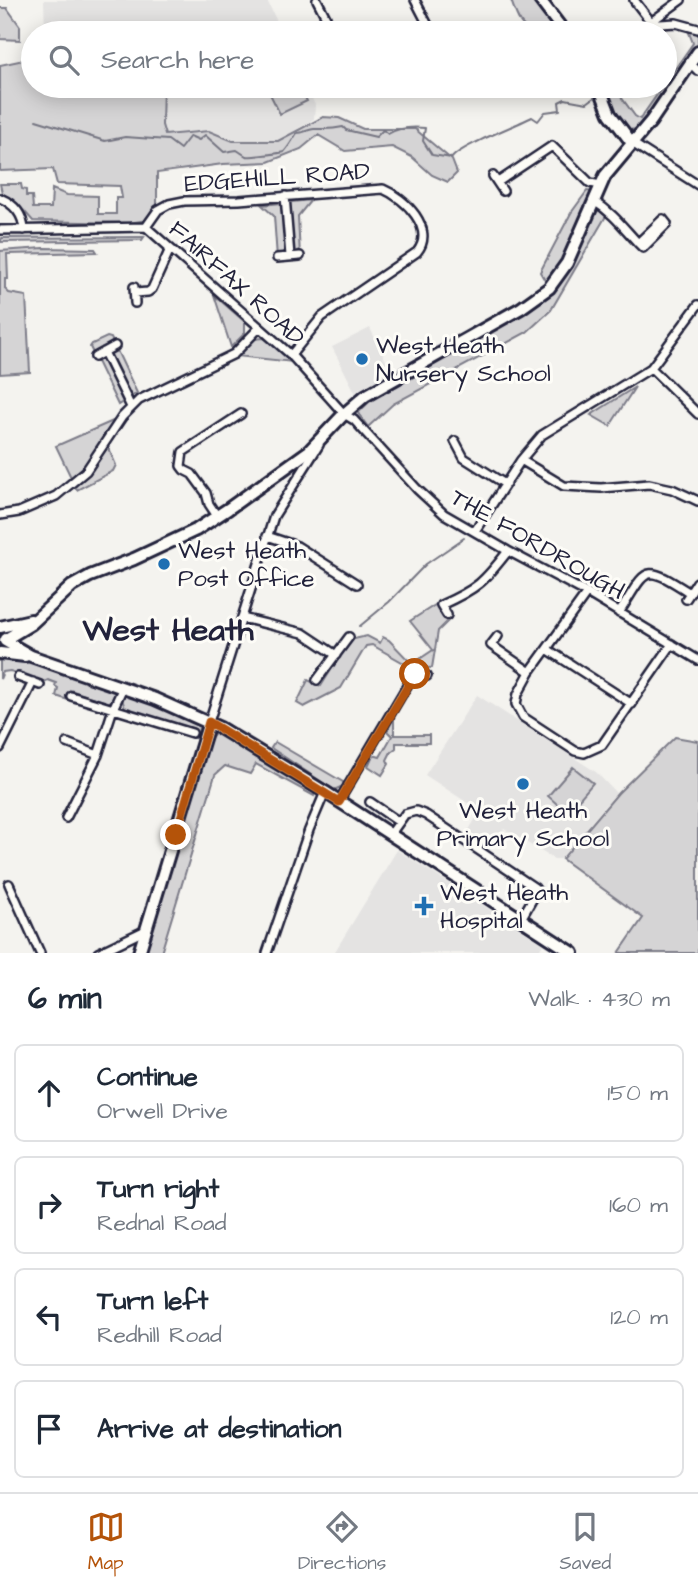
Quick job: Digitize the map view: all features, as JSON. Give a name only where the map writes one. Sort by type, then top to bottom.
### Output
[{"type":"street","points":[[317,0],[328,21]]},
{"type":"street","points":[[415,0],[426,21]]},
{"type":"street","points":[[540,0],[556,21]]},
{"type":"street","points":[[634,0],[650,21]]},
{"type":"street","points":[[652,21],[681,0]]},
{"type":"street","points":[[677,23],[698,29]]},
{"type":"street","points":[[677,88],[694,67],[698,52]]},
{"type":"street","points":[[604,98],[610,114],[632,143],[698,185]]},
{"type":"street","points":[[4,641],[23,629],[81,581],[196,530],[292,464],[344,414],[384,384],[521,308],[550,288],[566,263],[605,176],[669,98]]},
{"type":"street","points":[[503,191],[496,179],[552,146],[590,183],[601,185]]},
{"type":"street","name":"EDGEHILL ROAD","points":[[146,227],[158,210],[169,204],[383,189],[406,203],[417,220],[424,239],[417,253],[322,317],[291,355]]},
{"type":"street","points":[[285,196],[290,256]]},
{"type":"street","points":[[0,198],[11,203],[19,212],[24,230]]},
{"type":"street","points":[[594,201],[613,213],[618,223],[638,243]]},
{"type":"street","name":"FAIRFAX ROAD","points":[[0,230],[146,227],[291,355],[344,414]]},
{"type":"street","points":[[135,303],[134,290],[148,292],[152,289],[170,249]]},
{"type":"street","points":[[277,258],[300,256]]},
{"type":"street","points":[[475,531],[534,444],[551,428],[651,368],[698,305]]},
{"type":"street","points":[[690,317],[698,322]]},
{"type":"street","points":[[0,515],[19,512],[56,496],[86,471],[105,440],[131,407],[150,393],[234,354],[259,328]]},
{"type":"street","points":[[95,357],[115,346]]},
{"type":"street","points":[[104,352],[131,407]]},
{"type":"street","points":[[651,368],[698,414]]},
{"type":"street","points":[[217,516],[207,496],[192,474],[184,470],[180,461],[183,452],[241,414]]},
{"type":"street","name":"THE FORDROUGH","points":[[344,414],[354,420],[444,514],[587,593],[698,660]]},
{"type":"street","points":[[139,953],[274,516],[321,439]]},
{"type":"street","points":[[455,441],[464,458],[505,484]]},
{"type":"street","points":[[522,460],[564,486],[601,488],[649,484],[672,489],[698,501]]},
{"type":"street","points":[[292,464],[301,473]]},
{"type":"street","points":[[180,478],[184,470]]},
{"type":"street","points":[[267,536],[297,546],[357,584]]},
{"type":"street","points":[[447,615],[441,606],[471,592],[485,580],[508,551]]},
{"type":"street","points":[[619,613],[642,578],[650,572],[659,573],[688,596],[697,582]]},
{"type":"street","points":[[587,593],[530,672],[518,694],[516,704],[523,717],[575,751],[584,753],[602,745],[672,644]]},
{"type":"street","points":[[4,641],[36,618]]},
{"type":"street","points":[[242,618],[303,633],[336,655]]},
{"type":"street","points":[[498,636],[491,645],[530,672]]},
{"type":"street","points":[[317,680],[349,637]]},
{"type":"street","points":[[4,641],[31,656],[123,687],[209,722],[325,792],[573,953]]},
{"type":"street","points":[[547,649],[632,704]]},
{"type":"street","points":[[339,802],[415,674],[427,676]]},
{"type":"street","points":[[0,748],[37,683],[18,677]]},
{"type":"street","points":[[66,818],[98,755],[123,687]]},
{"type":"street","points":[[71,696],[192,733]]},
{"type":"street","points":[[67,743],[98,755]]},
{"type":"street","points":[[267,953],[309,830],[325,792]]},
{"type":"street","points":[[370,802],[399,822]]},
{"type":"street","points":[[390,835],[405,814],[419,812],[536,888],[537,891],[521,919]]},
{"type":"street","points":[[9,884],[40,953]]},
{"type":"street","points":[[97,953],[146,930]]},
{"type":"shaded area","points":[[44,0],[267,0],[277,21],[45,21]]},
{"type":"shaded area","points":[[511,0],[539,0],[554,21],[520,21]]},
{"type":"shaded area","points":[[0,8],[7,8],[20,26],[20,40],[0,39]]},
{"type":"shaded area","points":[[688,30],[698,32],[698,47],[677,78],[677,66],[693,43]]},
{"type":"shaded area","points":[[21,61],[21,98],[163,98],[162,125],[165,135],[209,131],[233,141],[278,141],[323,117],[339,118],[363,129],[415,129],[452,160],[457,173],[448,182],[432,175],[412,157],[392,147],[345,151],[318,135],[301,149],[268,162],[223,164],[157,173],[157,205],[147,220],[129,223],[33,221],[18,204],[2,193],[0,184],[21,184],[22,189],[26,190],[26,196],[32,196],[33,208],[51,208],[52,189],[67,195],[98,196],[98,214],[116,214],[116,198],[122,198],[120,186],[57,184],[53,169],[0,171],[0,65]]},
{"type":"shaded area","points":[[163,98],[312,98],[315,105],[314,119],[278,141],[233,141],[209,131],[164,135]]},
{"type":"shaded area","points":[[272,98],[305,98],[307,101],[280,114]]},
{"type":"shaded area","points":[[609,98],[622,98],[640,119],[655,98],[664,98],[639,129],[627,130]]},
{"type":"shaded area","points":[[587,191],[594,192],[565,262],[547,284],[540,272],[571,213]]},
{"type":"shaded area","points":[[311,200],[298,216],[300,256],[277,258],[274,216],[262,205]]},
{"type":"shaded area","points":[[596,208],[606,216],[551,310],[527,332],[393,404],[368,427],[358,413],[369,402],[551,290]]},
{"type":"shaded area","points":[[144,237],[142,240],[0,242],[2,238]]},
{"type":"shaded area","points":[[95,249],[97,252],[7,254],[8,279],[5,279],[5,289],[9,293],[26,296],[30,372],[0,374],[0,251]]},
{"type":"shaded area","points":[[214,295],[245,322],[245,333],[231,347]]},
{"type":"shaded area","name":"West Heath Nursery School","points":[[370,328],[391,371],[355,392],[332,347]]},
{"type":"shaded area","points":[[107,337],[111,338],[137,393],[118,405],[90,347]]},
{"type":"shaded area","points":[[264,338],[293,362],[237,356],[254,339]]},
{"type":"shaded area","points":[[635,387],[610,426],[591,415]]},
{"type":"shaded area","points":[[122,417],[105,440],[116,465],[113,471],[77,490],[56,446]]},
{"type":"shaded area","points":[[435,605],[441,605],[450,619],[438,631],[432,668],[411,667],[372,645],[366,646],[341,688],[304,707],[297,703],[308,680],[321,686],[350,640],[367,636],[380,643],[383,637],[412,664],[433,650],[410,621]]},
{"type":"shaded area","points":[[0,657],[34,663],[115,690],[117,694],[109,703],[70,690],[68,700],[56,696],[56,683],[48,680],[44,682],[10,671],[3,672],[0,679]]},
{"type":"shaded area","points":[[129,692],[194,719],[199,725],[198,739],[191,737],[193,731],[125,708],[123,695]]},
{"type":"shaded area","name":"West Heath Primary School","points":[[477,695],[596,772],[616,793],[560,859],[554,859],[504,829],[489,850],[476,842],[466,835],[480,811],[425,775]]},
{"type":"shaded area","points":[[394,718],[394,735],[429,735],[429,743],[396,743],[382,775],[368,766],[373,755],[380,757],[392,736],[387,731]]},
{"type":"shaded area","points":[[222,732],[315,791],[314,796],[256,764],[250,774],[225,766],[215,775],[161,953],[144,953],[208,741],[213,735]]},
{"type":"shaded area","points":[[675,737],[698,741],[698,953],[619,953],[643,918],[562,859],[618,793]]},
{"type":"shaded area","points":[[275,742],[343,782],[343,786],[334,790],[271,748]]},
{"type":"shaded area","points":[[573,767],[593,783],[567,813],[548,796]]},
{"type":"shaded area","name":"West Heath Hospital","points":[[397,850],[543,944],[538,953],[334,953]]},
{"type":"waterway","points":[[36,120],[105,141],[125,137],[168,140],[180,149],[190,136],[199,140],[205,135],[224,152],[237,150],[246,156],[284,152],[297,133],[312,129],[343,127],[376,137],[383,130],[388,134],[402,129],[425,128],[423,141],[432,155],[452,158],[476,142],[532,117],[538,121],[545,112],[560,110],[559,102],[565,99],[587,103],[594,98]]},
{"type":"waterway","points":[[360,626],[389,602],[426,564],[464,538]]},
{"type":"place","name":"West Heath Nursery School","points":[[362,359]]},
{"type":"place","name":"West Heath Post Office","points":[[164,564]]},
{"type":"place","name":"West Heath Primary School","points":[[523,784]]},
{"type":"place","name":"West Heath Hospital","points":[[424,906]]},
{"type":"district","name":"West Heath","points":[[168,629]]},
{"type":"route","points":[[176,835],[209,722],[339,802],[415,674]]}]
